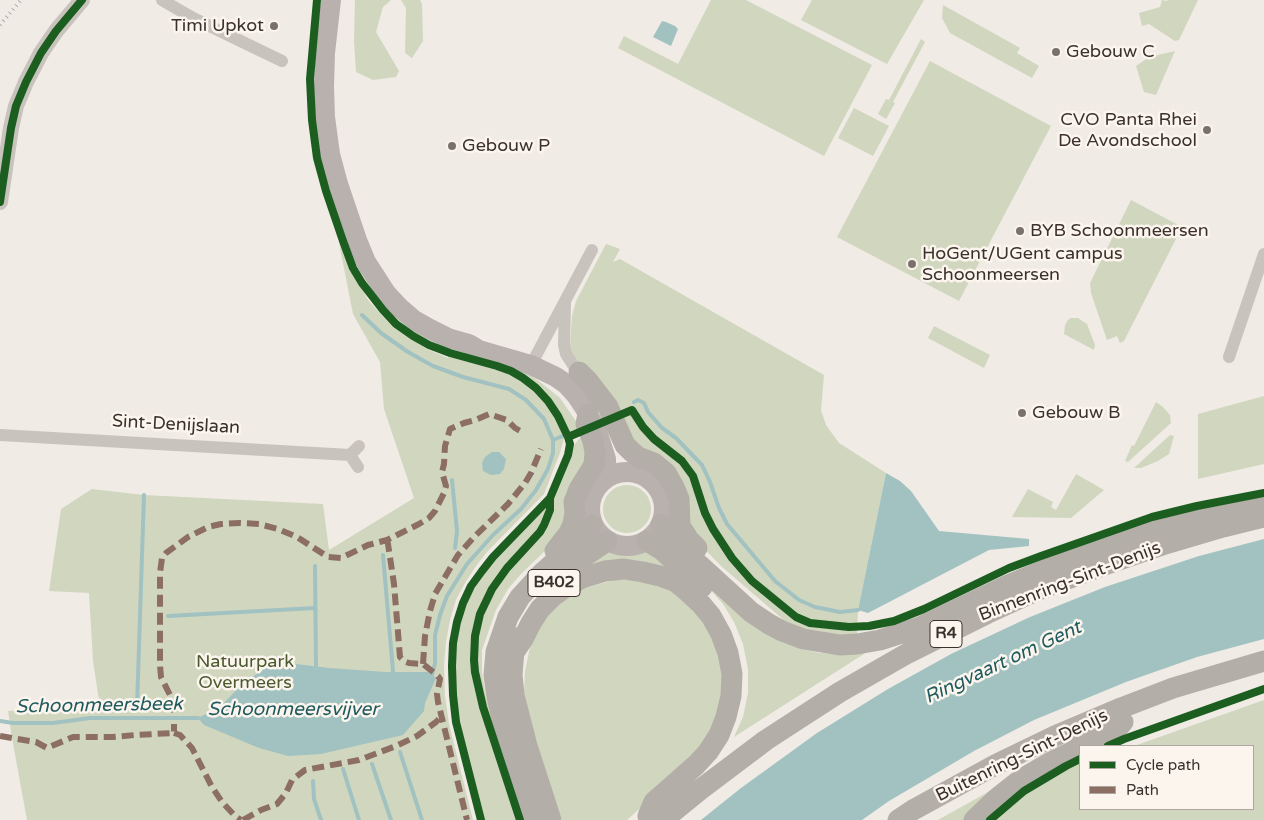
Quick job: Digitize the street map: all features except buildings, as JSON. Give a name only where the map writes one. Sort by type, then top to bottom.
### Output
[{"type":"highway","points":[[580,376],[588,381],[608,407],[625,445],[631,452],[654,463],[666,473],[678,499],[680,526],[689,540],[716,568],[714,579]]},
{"type":"highway","points":[[542,573],[545,560],[569,534],[575,513],[574,502],[579,489],[594,465],[594,446],[586,424],[588,414]]},
{"type":"highway","points":[[661,524],[670,538],[751,612],[782,631],[803,639],[840,645],[880,640],[920,627],[1006,586],[1095,549],[1178,522],[1264,503]]},
{"type":"highway","name":"Binnenring-Sint-Denijs","points":[[651,819],[701,789],[766,740],[840,692],[908,653],[979,617],[1036,591],[1110,563],[1171,542],[1264,517]]},
{"type":"highway","name":"B402","points":[[533,820],[497,697],[494,675],[496,652],[508,616],[520,597],[542,573],[584,535],[592,524]]},
{"type":"highway","name":"B402","points":[[551,820],[527,746],[514,695],[512,675],[516,638],[532,605],[543,593],[582,558],[607,541]]},
{"type":"highway","points":[[647,541],[662,550],[715,600],[734,632],[740,653],[742,674],[742,695],[736,717],[726,740],[716,756],[651,819]]},
{"type":"highway","points":[[515,651],[536,616],[552,596],[582,578],[605,571],[624,569],[660,576],[676,582],[701,604],[711,616],[721,634],[728,653],[732,674],[731,696],[726,717],[719,735],[708,752],[654,802],[651,819]]},
{"type":"highway","name":"Buitenring-Sint-Denijs","points":[[898,820],[997,764],[1055,736],[1173,688],[1264,661]]},
{"type":"highway","points":[[925,820],[1030,762],[1123,722],[1165,706],[1264,676]]},
{"type":"highway","points":[[1086,745],[1114,732],[1123,722]]},
{"type":"highway","points":[[974,820],[1020,780],[1049,762],[1079,748]]},
{"type":"main road","points":[[331,0],[325,53],[324,86],[325,117],[330,154],[357,240],[376,280],[398,306],[414,320],[448,338],[469,344],[479,350],[534,359],[551,359],[580,376],[604,412],[619,457],[624,468],[630,472]]},
{"type":"main road","points":[[534,359],[566,384],[576,395],[588,414],[597,431],[606,459],[606,470],[602,481]]},
{"type":"main road","points":[[630,472],[642,475],[652,481],[659,490],[663,501],[664,513],[661,524],[655,534],[647,541],[627,547],[607,541],[598,534],[592,524],[589,513],[590,501],[594,490],[602,481],[610,475],[630,472]]},
{"type":"street","points":[[0,202],[16,106],[41,53],[56,31],[82,0]]},
{"type":"street","points":[[162,0],[193,18],[282,61]]},
{"type":"street","points":[[534,359],[592,250]]},
{"type":"street","points":[[1229,357],[1264,254]]},
{"type":"street","points":[[565,300],[564,345],[566,354],[580,376]]},
{"type":"street","name":"Sint-Denijslaan","points":[[0,435],[350,455]]},
{"type":"street","points":[[358,467],[350,455],[359,446]]},
{"type":"green space","points":[[355,0],[391,0],[383,7],[376,32],[399,71],[396,77],[373,80],[356,72],[354,41]]},
{"type":"green space","points":[[401,0],[420,0],[422,4],[423,41],[412,58],[405,53],[406,8]]},
{"type":"green space","points":[[711,0],[746,0],[872,65],[824,156],[618,48],[624,36],[678,64]]},
{"type":"green space","points":[[812,0],[924,0],[887,64],[801,20]]},
{"type":"green space","points":[[1162,0],[1198,0],[1179,40],[1175,41],[1149,24],[1142,26],[1139,13],[1160,7]]},
{"type":"green space","points":[[943,5],[1020,48],[1017,53],[1039,66],[1032,78],[950,33],[942,18]]},
{"type":"green space","points":[[921,39],[925,42],[886,119],[878,114],[886,99],[889,100]]},
{"type":"green space","points":[[1175,51],[1156,95],[1144,92],[1136,66],[1149,57]]},
{"type":"green space","points":[[930,61],[1051,126],[959,301],[837,237]]},
{"type":"green space","points":[[854,108],[889,126],[873,156],[838,138]]},
{"type":"green space","points":[[1131,200],[1182,227],[1124,341],[1120,343],[1117,336],[1107,340],[1091,293],[1090,283]]},
{"type":"green space","name":"Natuurpark Overmeers","points":[[339,243],[350,269],[368,300],[388,322],[410,339],[448,358],[451,350],[521,369],[560,398],[580,427],[565,434],[560,453],[544,494],[487,552],[476,566],[456,600],[450,620],[444,666],[445,696],[449,724],[473,820],[27,820],[8,711],[100,707],[93,661],[89,593],[49,591],[61,509],[92,489],[144,495],[323,504],[329,550],[414,498],[384,409],[380,362],[353,314]]},
{"type":"green space","points":[[606,244],[620,249],[613,262],[620,259],[824,375],[821,410],[826,425],[839,443],[886,473],[858,610],[857,635],[840,635],[805,630],[786,622],[721,566],[693,537],[684,512],[641,454],[571,352],[572,316],[576,301]]},
{"type":"green space","points":[[1070,318],[1078,318],[1087,324],[1095,345],[1094,350],[1064,334],[1065,325]]},
{"type":"green space","points":[[934,326],[990,355],[984,368],[928,338]]},
{"type":"green space","points":[[1264,396],[1264,464],[1198,479],[1198,414]]},
{"type":"green space","points":[[1156,402],[1170,415],[1171,423],[1128,462],[1125,461],[1132,445],[1134,446]]},
{"type":"green space","points":[[1170,435],[1174,436],[1169,454],[1141,468],[1134,468]]},
{"type":"green space","points":[[585,437],[588,452],[568,513],[551,545],[508,589],[496,610],[482,650],[482,673],[486,696],[506,767],[486,706],[478,671],[477,647],[480,626],[488,602],[502,578],[547,526],[553,510],[553,499],[574,445],[579,439]]},
{"type":"green space","points":[[1076,474],[1104,490],[1071,518],[1012,517],[1028,489],[1053,502],[1051,507],[1056,510]]},
{"type":"green space","points":[[627,485],[636,487],[644,492],[649,500],[651,509],[649,518],[644,526],[636,531],[627,533],[618,531],[610,526],[605,518],[603,509],[605,500],[610,492],[618,487]]},
{"type":"green space","points":[[547,505],[545,516],[538,530],[505,566],[490,588],[483,600],[475,625],[472,660],[476,687],[517,820],[483,820],[459,722],[455,695],[454,666],[460,623],[466,604],[484,572]]},
{"type":"green space","points":[[607,547],[615,551],[627,552],[646,547],[659,554],[711,604],[729,634],[735,654],[736,694],[733,652],[725,632],[704,601],[678,579],[643,567],[624,565],[604,567],[581,574],[549,593],[585,561]]},
{"type":"green space","points":[[614,580],[632,580],[649,583],[674,592],[699,610],[713,632],[726,674],[716,727],[680,773],[627,820],[562,820],[533,731],[524,692],[525,671],[530,647],[539,627],[547,616],[565,599],[581,589]]},
{"type":"green space","points":[[707,586],[782,642],[800,649],[820,653],[867,652],[734,737],[743,717],[748,693],[748,669],[743,644],[734,622],[723,604]]},
{"type":"green space","points":[[1264,700],[1264,820],[984,820],[1001,804],[1079,756],[1079,810],[1254,810],[1254,745],[1137,745]]},
{"type":"green space","points":[[1013,778],[968,820],[938,820]]},
{"type":"water","points":[[662,21],[678,29],[671,46],[653,37]]},
{"type":"water","points":[[492,452],[499,452],[506,459],[504,469],[500,474],[491,475],[483,471],[482,463],[485,457]]},
{"type":"water","points":[[886,473],[900,481],[911,491],[939,531],[1029,539],[1029,546],[989,550],[868,613],[858,610]]},
{"type":"water","name":"Ringvaart om Gent","points":[[1264,539],[1264,639],[1197,657],[1126,682],[1034,720],[974,751],[889,801],[862,820],[701,820],[741,788],[817,733],[888,689],[951,654],[1030,617],[1105,587],[1199,556]]},
{"type":"water","name":"Schoonmeersvijver","points":[[296,664],[386,672],[428,672],[436,678],[425,703],[424,711],[403,735],[321,754],[288,756],[259,748],[204,725],[198,718],[221,706],[244,682],[268,667]]},
{"type":"waterway","name":"Schoonmeersbeek","points":[[362,315],[381,333],[408,352],[433,366],[463,377],[509,389],[526,400],[544,419],[553,440],[553,453],[548,469],[536,490],[521,509],[493,535],[467,564],[447,596],[435,635],[435,663],[432,675]]},
{"type":"waterway","name":"Schoonmeersbeek","points":[[634,402],[638,400],[644,403],[648,412],[662,428],[676,438],[702,465],[727,524],[775,581],[799,600],[815,607],[840,612],[858,610]]},
{"type":"waterway","name":"Schoonmeersbeek","points":[[553,440],[565,435]]},
{"type":"waterway","points":[[452,480],[457,531],[455,548]]},
{"type":"waterway","points":[[137,707],[144,495]]},
{"type":"waterway","points":[[383,555],[393,671]]},
{"type":"waterway","points":[[315,566],[316,666]]},
{"type":"waterway","points":[[168,616],[315,608]]},
{"type":"waterway","name":"Schoonmeersbeek","points":[[0,721],[13,723],[53,723],[90,718],[198,718]]},
{"type":"waterway","points":[[400,752],[422,820]]},
{"type":"waterway","points":[[372,764],[391,820]]},
{"type":"waterway","points":[[343,769],[359,820]]},
{"type":"waterway","points":[[313,781],[314,799],[321,820]]},
{"type":"railway","points":[[0,25],[21,0]]},
{"type":"marked path","points":[[174,712],[170,695],[161,677],[160,665],[160,573],[162,558],[166,553],[188,537],[208,527],[240,523],[259,524],[278,529],[297,537],[328,557],[341,558],[368,545],[387,540],[429,518],[435,511],[446,486],[442,472],[445,446],[450,429],[489,414],[507,420],[524,433]]},
{"type":"marked path","points":[[423,664],[425,636],[435,594],[458,555],[508,504],[525,483],[541,449]]},
{"type":"marked path","points":[[387,540],[394,584],[400,657],[409,663],[423,664],[440,679],[437,694],[438,702],[467,820]]},
{"type":"marked path","points":[[243,820],[277,804],[286,793],[292,780],[305,770],[359,760],[396,746],[417,736],[442,716]]},
{"type":"marked path","points":[[0,736],[36,742],[47,748],[73,737],[112,737],[174,733],[174,724]]},
{"type":"marked path","points":[[174,733],[180,735],[192,748],[222,802],[241,820]]},
{"type":"cycle path","points":[[0,202],[16,106],[41,53],[56,31],[82,0]]},
{"type":"cycle path","points":[[317,0],[310,79],[312,120],[317,158],[326,191],[353,268],[383,310],[396,324],[413,336],[450,353],[511,371],[536,388],[558,416],[570,444],[568,455],[550,498],[550,510],[544,525],[540,532],[507,568],[492,589],[480,614],[475,636],[475,672],[483,707],[520,820]]},
{"type":"cycle path","points":[[568,437],[632,410],[643,427],[654,439],[682,461],[693,476],[705,513],[713,529],[732,558],[752,581],[796,617],[810,623],[849,627],[869,626],[894,621],[924,609],[1009,568],[1152,517],[1264,493]]},
{"type":"cycle path","points":[[481,820],[456,722],[452,666],[453,643],[457,622],[471,586],[482,571],[550,498]]},
{"type":"cycle path","points":[[1110,745],[1264,689]]},
{"type":"cycle path","points":[[990,820],[1024,791],[1079,760]]},
{"type":"place","name":"Timi Upkot","points":[[274,26]]},
{"type":"place","name":"Gebouw C","points":[[1056,52]]},
{"type":"place","name":"CVO Panta Rhei De Avondschool","points":[[1207,130]]},
{"type":"place","name":"Gebouw P","points":[[452,146]]},
{"type":"place","name":"BYB Schoonmeersen","points":[[1020,231]]},
{"type":"place","name":"HoGent/UGent campus Schoonmeersen","points":[[912,264]]},
{"type":"place","name":"Gebouw B","points":[[1022,413]]}]
